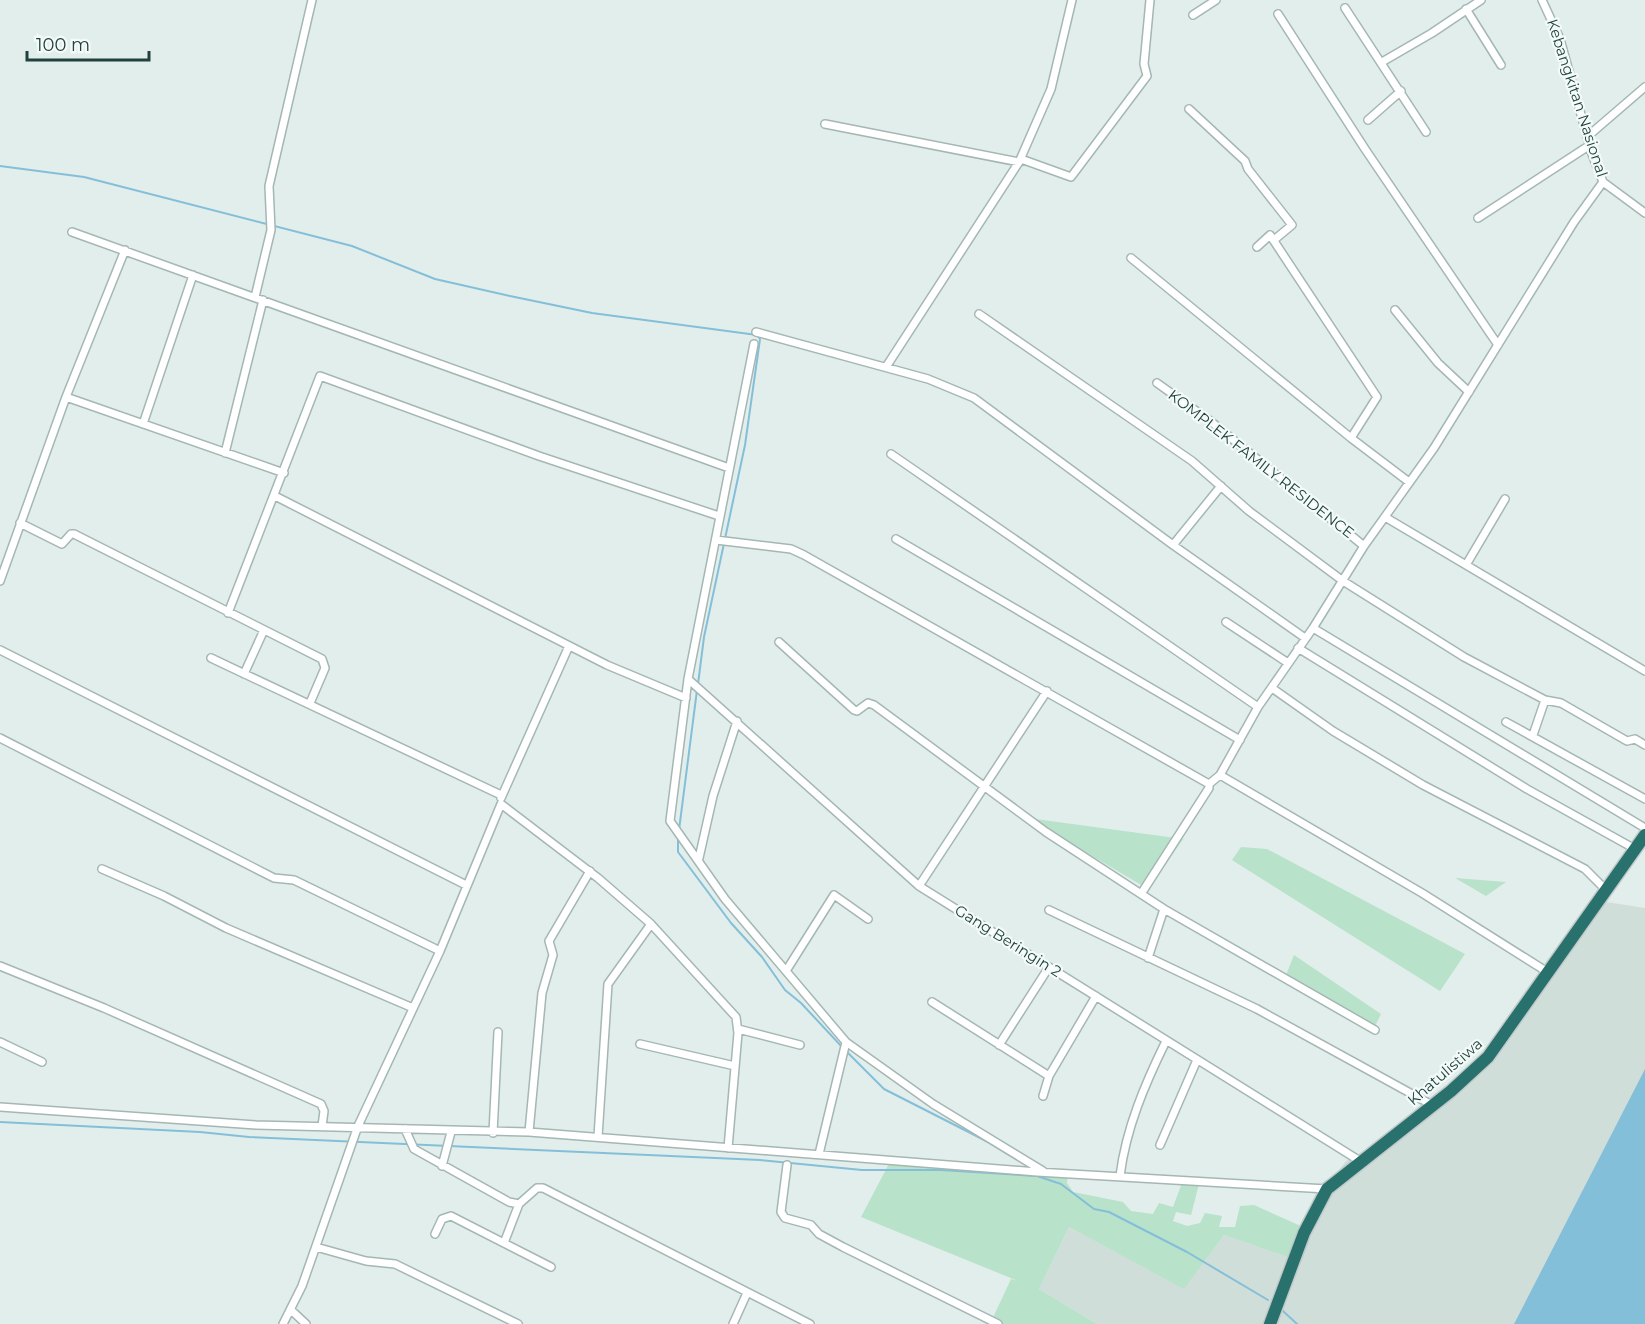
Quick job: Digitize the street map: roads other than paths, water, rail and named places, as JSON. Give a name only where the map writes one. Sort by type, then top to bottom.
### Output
[{"type":"highway","name":"Khatulistiwa","points":[[1272,1319],[1304,1233],[1327,1189],[1488,1057],[1645,835]]},
{"type":"street","points":[[255,297],[271,230],[269,186],[312,0]]},
{"type":"street","points":[[886,367],[1020,160],[1051,89],[1072,0]]},
{"type":"street","points":[[825,124],[1020,160],[1071,177],[1147,76],[1144,64],[1150,0]]},
{"type":"street","points":[[1193,15],[1216,0]]},
{"type":"street","points":[[1382,62],[1432,33],[1481,0]]},
{"type":"street","name":"Kebangkitan Nasional","points":[[1542,0],[1560,39],[1603,182],[1645,213]]},
{"type":"street","points":[[1345,8],[1426,132]]},
{"type":"street","points":[[1466,9],[1501,65]]},
{"type":"street","points":[[1278,14],[1365,149],[1498,345]]},
{"type":"street","points":[[1588,136],[1645,87]]},
{"type":"street","points":[[1368,120],[1401,91]]},
{"type":"street","points":[[1189,109],[1245,161],[1248,170],[1292,225],[1274,240]]},
{"type":"street","points":[[1478,218],[1590,145]]},
{"type":"street","points":[[1141,894],[1188,826],[1209,784],[1220,775],[1258,707],[1313,628],[1364,546],[1434,448],[1574,222],[1603,182]]},
{"type":"street","points":[[1504,201],[1508,209]]},
{"type":"street","points":[[72,232],[729,468]]},
{"type":"street","points":[[1257,247],[1270,234],[1377,397],[1351,438]]},
{"type":"street","points":[[0,581],[66,397],[125,250]]},
{"type":"street","points":[[1131,258],[1351,438],[1409,482]]},
{"type":"street","points":[[143,424],[193,275]]},
{"type":"street","points":[[225,453],[263,300]]},
{"type":"street","points":[[1395,310],[1438,363],[1469,393]]},
{"type":"street","points":[[979,314],[1182,454],[1249,511],[1343,581],[1464,657],[1545,700],[1561,703],[1627,741],[1635,739],[1645,745]]},
{"type":"street","points":[[756,332],[928,379],[986,405],[1173,545],[1305,638]]},
{"type":"street","points":[[754,344],[719,516],[718,540],[686,698],[671,825],[699,858],[726,899],[846,1044],[933,1104],[1041,1172]]},
{"type":"street","points":[[228,613],[320,376],[539,456],[719,516]]},
{"type":"street","name":"KOMPLEK FAMILY RESIDENCE","points":[[1157,383],[1209,420],[1364,546]]},
{"type":"street","points":[[66,397],[284,473]]},
{"type":"street","points":[[891,454],[1258,707]]},
{"type":"street","points":[[1173,545],[1221,486]]},
{"type":"street","points":[[274,496],[607,665],[686,698]]},
{"type":"street","points":[[1466,565],[1505,499]]},
{"type":"street","points":[[1385,517],[1645,671]]},
{"type":"street","points":[[20,523],[62,544],[71,534],[74,534],[325,661],[325,668],[310,703]]},
{"type":"street","points":[[896,538],[1220,725],[1240,740]]},
{"type":"street","points":[[718,540],[790,549],[804,555],[1209,784]]},
{"type":"street","points":[[1226,622],[1288,663]]},
{"type":"street","points":[[1313,628],[1645,828]]},
{"type":"street","points":[[244,674],[264,630]]},
{"type":"street","points":[[779,642],[854,710],[857,711],[868,703],[874,705],[1046,832],[1164,909],[1375,1030]]},
{"type":"street","points":[[283,1324],[291,1310],[316,1247],[358,1126],[440,951],[501,804],[501,795],[569,646]]},
{"type":"street","points":[[1298,648],[1527,789],[1635,849]]},
{"type":"street","points":[[0,650],[466,885]]},
{"type":"street","points":[[211,658],[501,795]]},
{"type":"street","name":"Gang Beringin 2","points":[[691,681],[919,886],[1360,1161]]},
{"type":"street","points":[[1272,688],[1333,731],[1423,785],[1585,869],[1606,890]]},
{"type":"street","points":[[919,886],[1047,691]]},
{"type":"street","points":[[1533,735],[1545,700]]},
{"type":"street","points":[[699,858],[713,796],[736,721]]},
{"type":"street","points":[[1506,722],[1645,799]]},
{"type":"street","points":[[0,738],[274,878],[294,880],[440,951]]},
{"type":"street","points":[[1220,775],[1422,893],[1549,973]]},
{"type":"street","points":[[501,804],[590,872],[651,924],[736,1017],[738,1029],[728,1148]]},
{"type":"street","points":[[102,869],[164,896],[226,928],[413,1008]]},
{"type":"street","points":[[529,1132],[542,993],[553,955],[549,941],[590,872]]},
{"type":"street","points":[[786,971],[834,895],[868,919]]},
{"type":"street","points":[[1148,958],[1164,909]]},
{"type":"street","points":[[1049,910],[1257,1008],[1432,1105]]},
{"type":"street","points":[[598,1137],[609,984],[651,924]]},
{"type":"street","points":[[0,966],[104,1008],[321,1104],[324,1111],[322,1126]]},
{"type":"street","points":[[999,1045],[1049,967]]},
{"type":"street","points":[[1043,1096],[1049,1076],[1096,996]]},
{"type":"street","points":[[932,1002],[1049,1076]]},
{"type":"street","points":[[738,1029],[800,1045]]},
{"type":"street","points":[[493,1132],[498,1032]]},
{"type":"street","points":[[1120,1176],[1123,1150],[1140,1095],[1166,1041]]},
{"type":"street","points":[[0,1042],[42,1062]]},
{"type":"street","points":[[640,1044],[735,1066]]},
{"type":"street","points":[[819,1154],[846,1044]]},
{"type":"street","points":[[1160,1145],[1197,1059]]},
{"type":"street","points":[[0,1107],[256,1125],[358,1126],[451,1132],[529,1132],[1041,1172],[1327,1189]]},
{"type":"street","points":[[405,1129],[412,1145],[442,1166],[509,1202],[519,1204]]},
{"type":"street","points":[[442,1166],[451,1132]]},
{"type":"street","points":[[787,1165],[781,1212],[785,1218],[811,1225],[819,1234],[843,1247],[998,1324]]},
{"type":"street","points":[[504,1243],[519,1204],[537,1188],[543,1188],[810,1324]]},
{"type":"street","points":[[435,1234],[442,1219],[449,1216],[551,1267]]},
{"type":"street","points":[[316,1247],[366,1261],[395,1264],[518,1324]]},
{"type":"street","points":[[733,1324],[747,1293]]},
{"type":"street","points":[[291,1310],[306,1324]]},
{"type":"water","points":[[1645,1069],[1645,1324],[1514,1324]]},
{"type":"waterway","points":[[0,166],[84,177],[352,246],[435,279],[510,296],[592,313],[757,335],[760,339],[745,445],[704,637],[698,684]]},
{"type":"waterway","points":[[679,830],[697,690]]},
{"type":"waterway","points":[[678,836],[678,852],[731,923],[762,957],[785,990],[801,1003],[843,1048]]},
{"type":"waterway","points":[[847,1052],[884,1089],[998,1147]]},
{"type":"waterway","points":[[0,1122],[200,1132],[249,1137],[760,1160],[862,1170],[941,1170],[1037,1176],[1061,1184],[1094,1209],[1109,1212],[1187,1252],[1268,1300]]},
{"type":"waterway","points":[[1283,1311],[1297,1324]]}]
